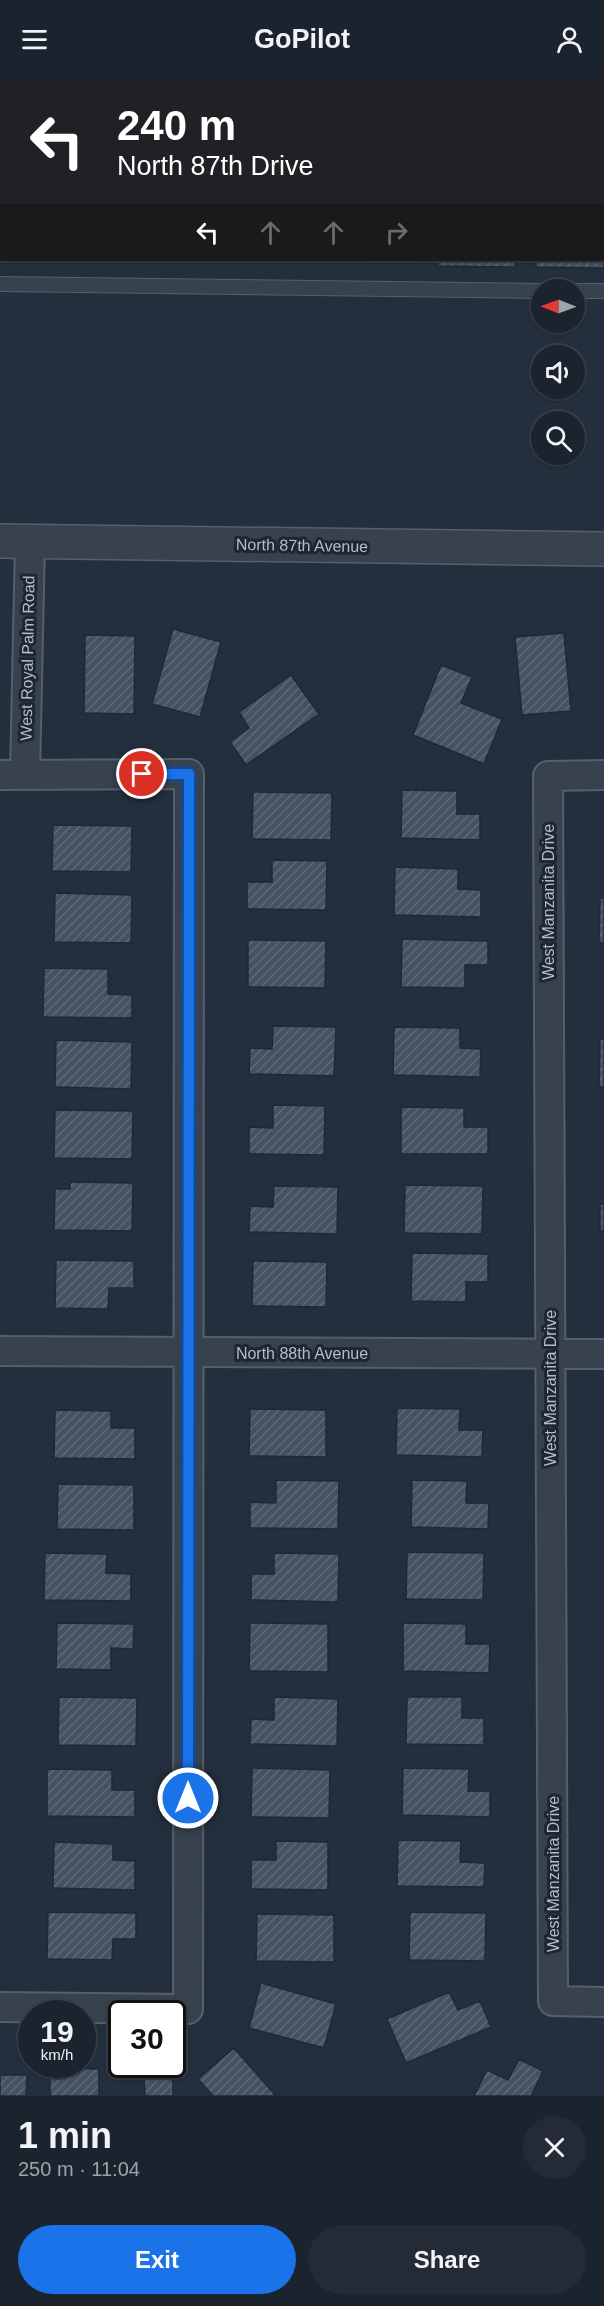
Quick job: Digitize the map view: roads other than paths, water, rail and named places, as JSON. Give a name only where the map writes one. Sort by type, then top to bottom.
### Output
[{"type":"street","name":"North 87th Avenue","points":[[15,541],[604,549]]},
{"type":"street","name":"West Royal Palm Road","points":[[12,775],[15,541]]},
{"type":"street","points":[[0,2007],[188,2009],[189,774],[12,775]]},
{"type":"street","name":"West Manzanita Drive","points":[[604,776],[548,776],[553,2001],[604,2002]]},
{"type":"street","name":"North 88th Avenue","points":[[0,1351],[604,1354]]},
{"type":"lane","points":[[0,284],[531,291]]},
{"type":"lane","points":[[585,291],[604,291]]}]
